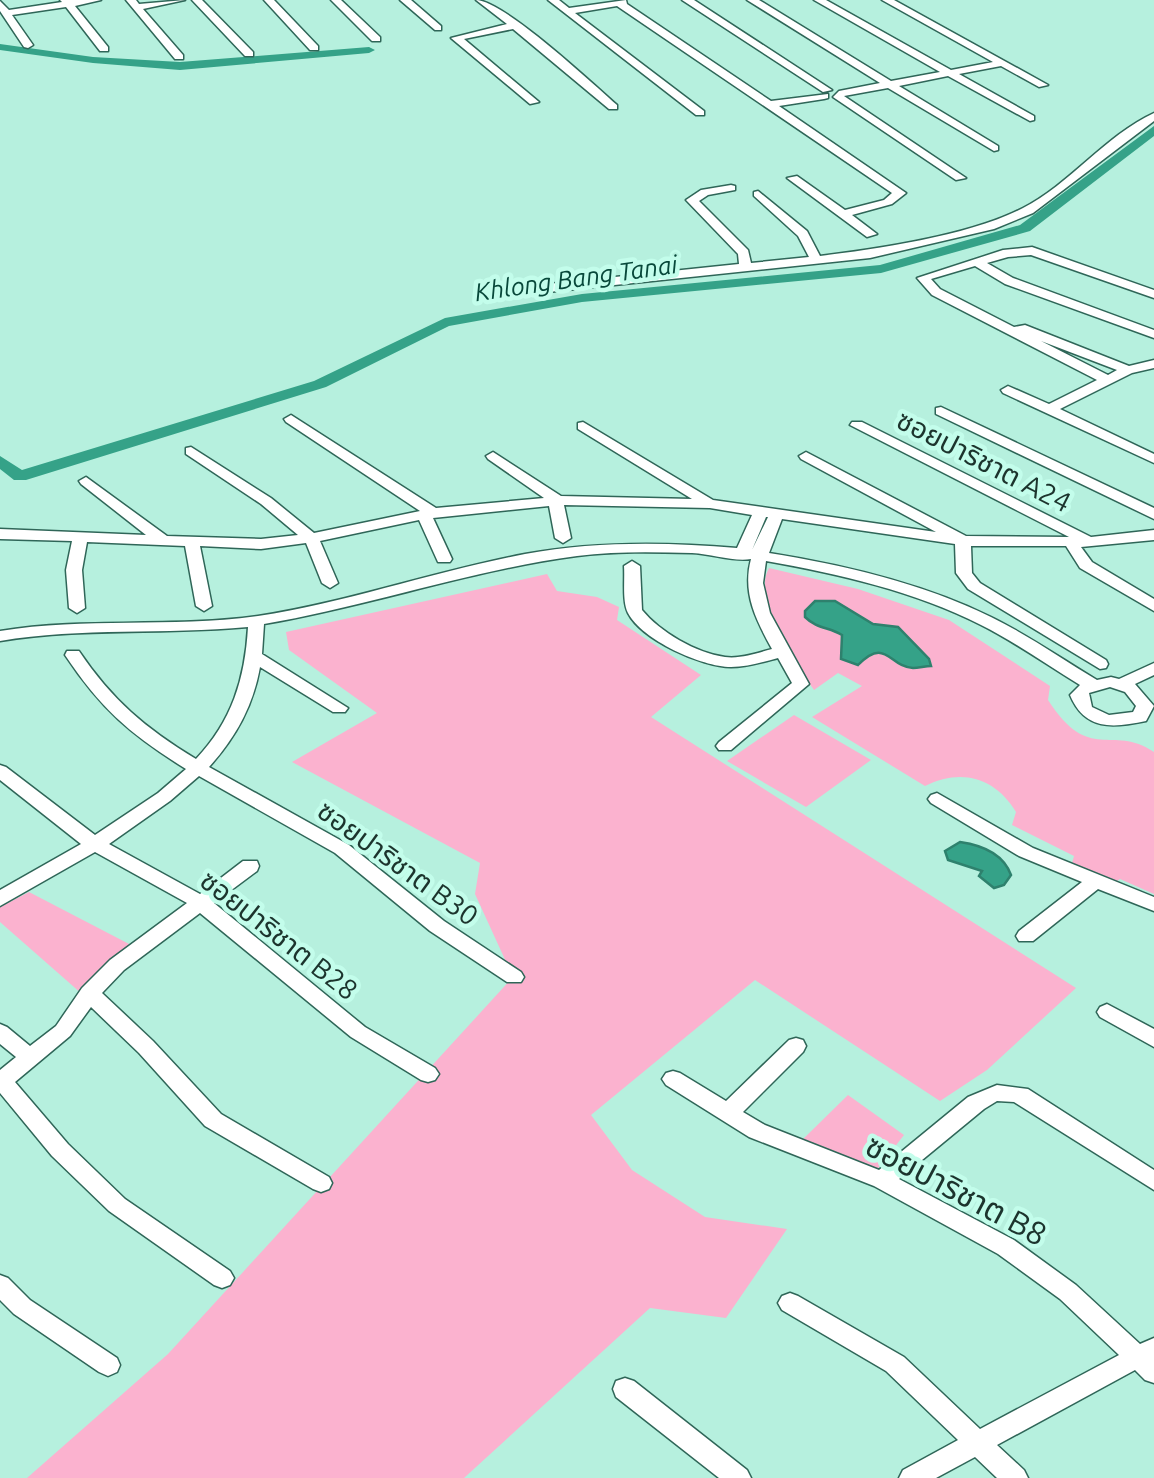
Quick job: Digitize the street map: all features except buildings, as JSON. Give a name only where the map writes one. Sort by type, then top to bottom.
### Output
[{"type":"street","points":[[28,45],[3,9],[96,0]]},
{"type":"street","points":[[134,3],[180,0]]},
{"type":"street","points":[[197,0],[248,54]]},
{"type":"street","points":[[269,0],[314,48]]},
{"type":"street","points":[[336,0],[376,40]]},
{"type":"street","points":[[405,0],[438,28]]},
{"type":"street","points":[[481,0],[613,108]]},
{"type":"street","points":[[553,0],[700,114]]},
{"type":"street","points":[[567,11],[634,0]]},
{"type":"street","points":[[687,0],[960,178]]},
{"type":"street","points":[[752,0],[994,148]]},
{"type":"street","points":[[819,0],[1030,118]]},
{"type":"street","points":[[887,0],[1043,84]]},
{"type":"street","points":[[616,1],[900,193],[888,202],[846,212]]},
{"type":"street","points":[[66,2],[104,49]]},
{"type":"street","points":[[134,3],[179,57]]},
{"type":"street","points":[[516,25],[456,38],[534,102]]},
{"type":"street","points":[[770,104],[1003,63]]},
{"type":"street","points":[[548,288],[816,262],[916,244],[1014,218],[1154,116]]},
{"type":"street","points":[[793,178],[872,234]]},
{"type":"street","points":[[731,188],[704,192],[692,200],[744,254],[745,268]]},
{"type":"street","points":[[758,194],[803,234],[816,262]]},
{"type":"street","points":[[1109,381],[936,292],[923,278],[1018,251],[1043,254],[1154,294]]},
{"type":"street","points":[[976,262],[1010,281],[1154,334]]},
{"type":"street","points":[[1005,325],[1048,336],[1128,370]]},
{"type":"street","points":[[1050,409],[1128,370],[1154,364]]},
{"type":"street","points":[[1008,390],[1154,459]]},
{"type":"street","points":[[941,411],[1154,514]]},
{"type":"street","points":[[291,419],[429,514],[444,560]]},
{"type":"street","name":"ซอยปาริชาต A24","points":[[856,425],[1090,542]]},
{"type":"street","points":[[583,426],[710,504]]},
{"type":"street","points":[[191,451],[266,501],[310,538],[330,584]]},
{"type":"street","points":[[493,456],[555,499],[563,538]]},
{"type":"street","points":[[806,456],[964,541]]},
{"type":"street","points":[[86,481],[165,542]]},
{"type":"street","points":[[0,534],[261,544],[429,514],[555,499],[710,504],[964,541],[1071,543],[1154,534]]},
{"type":"street","points":[[725,746],[800,684],[799,671],[782,652],[756,597],[749,557],[768,514]]},
{"type":"street","points":[[78,608],[74,570],[81,535]]},
{"type":"street","points":[[964,541],[964,572],[974,586],[1100,664]]},
{"type":"street","points":[[1071,543],[1086,565],[1154,606]]},
{"type":"street","points":[[192,544],[204,606]]},
{"type":"street","points":[[0,636],[67,626],[256,621],[532,558],[658,548],[749,557],[852,574],[902,587],[968,613],[1090,684],[1122,684],[1146,690],[1147,721],[1119,722],[1094,717],[1085,710],[1079,696],[1090,684]]},
{"type":"street","points":[[632,566],[634,610],[652,628],[726,662],[782,652]]},
{"type":"street","points":[[0,874],[8,894],[151,810],[221,743],[236,720],[255,657],[256,621]]},
{"type":"street","name":"ซอยปาริชาต B30","points":[[72,655],[90,686],[121,716],[197,766],[340,848],[436,925],[514,977]]},
{"type":"street","points":[[255,657],[339,708]]},
{"type":"street","points":[[1122,684],[1154,668]]},
{"type":"street","name":"ซอยปาริชาต B28","points":[[0,771],[93,842],[201,903],[358,1032],[428,1074]]},
{"type":"street","points":[[936,799],[1026,852],[1154,904]]},
{"type":"street","points":[[222,1278],[116,1205],[60,1150],[1,1081],[62,1031],[89,993],[140,946],[250,866]]},
{"type":"street","points":[[1026,936],[1094,882]]},
{"type":"street","points":[[89,993],[146,1047],[213,1120],[321,1183]]},
{"type":"street","points":[[1107,1012],[1154,1039]]},
{"type":"street","points":[[0,1032],[31,1058]]},
{"type":"street","points":[[728,1113],[796,1046]]},
{"type":"street","name":"ซอยปาริชาต B8","points":[[673,1078],[780,1142],[882,1180],[1006,1246],[1149,1359]]},
{"type":"street","points":[[882,1180],[976,1103],[1003,1090],[1020,1095],[1154,1182]]},
{"type":"street","points":[[0,1286],[22,1307],[108,1365]]},
{"type":"street","points":[[790,1303],[895,1364],[1015,1478]]},
{"type":"street","points":[[912,1478],[1149,1359]]},
{"type":"street","points":[[625,1389],[738,1478]]},
{"type":"shaded area","points":[[769,568],[858,589],[949,620],[1050,686],[1048,700],[1076,731],[1101,740],[1139,744],[1154,752],[1154,894],[1120,879],[1111,885],[1071,867],[1074,856],[1012,825],[1016,812],[1008,800],[987,784],[964,777],[925,786],[812,717],[862,686],[838,673],[814,690],[771,614],[765,581]]},
{"type":"shaded area","points":[[547,574],[557,591],[597,597],[619,607],[617,620],[701,675],[651,717],[1076,988],[987,1070],[940,1101],[755,980],[591,1115],[632,1170],[705,1217],[787,1229],[726,1318],[650,1308],[464,1478],[27,1478],[168,1354],[513,977],[475,894],[480,863],[292,762],[377,713],[289,650],[286,632]]},
{"type":"shaded area","points":[[815,601],[835,601],[873,624],[898,627],[931,666],[905,666],[881,653],[858,665],[841,659],[842,635],[805,617],[805,611]]},
{"type":"shaded area","points":[[794,715],[871,760],[806,807],[727,761]]},
{"type":"shaded area","points":[[960,842],[983,848],[1003,861],[1011,875],[1004,885],[994,888],[979,876],[982,871],[948,860],[945,851]]},
{"type":"shaded area","points":[[29,892],[131,945],[82,994],[0,922],[0,907]]},
{"type":"shaded area","points":[[848,1095],[904,1135],[876,1171],[798,1144]]},
{"type":"waterway","points":[[0,47],[93,60],[180,66],[369,50]]},
{"type":"waterway","name":"Khlong Bang Tanai","points":[[0,461],[20,476],[320,384],[445,322],[582,298],[881,269],[1025,228],[1154,130]]}]
